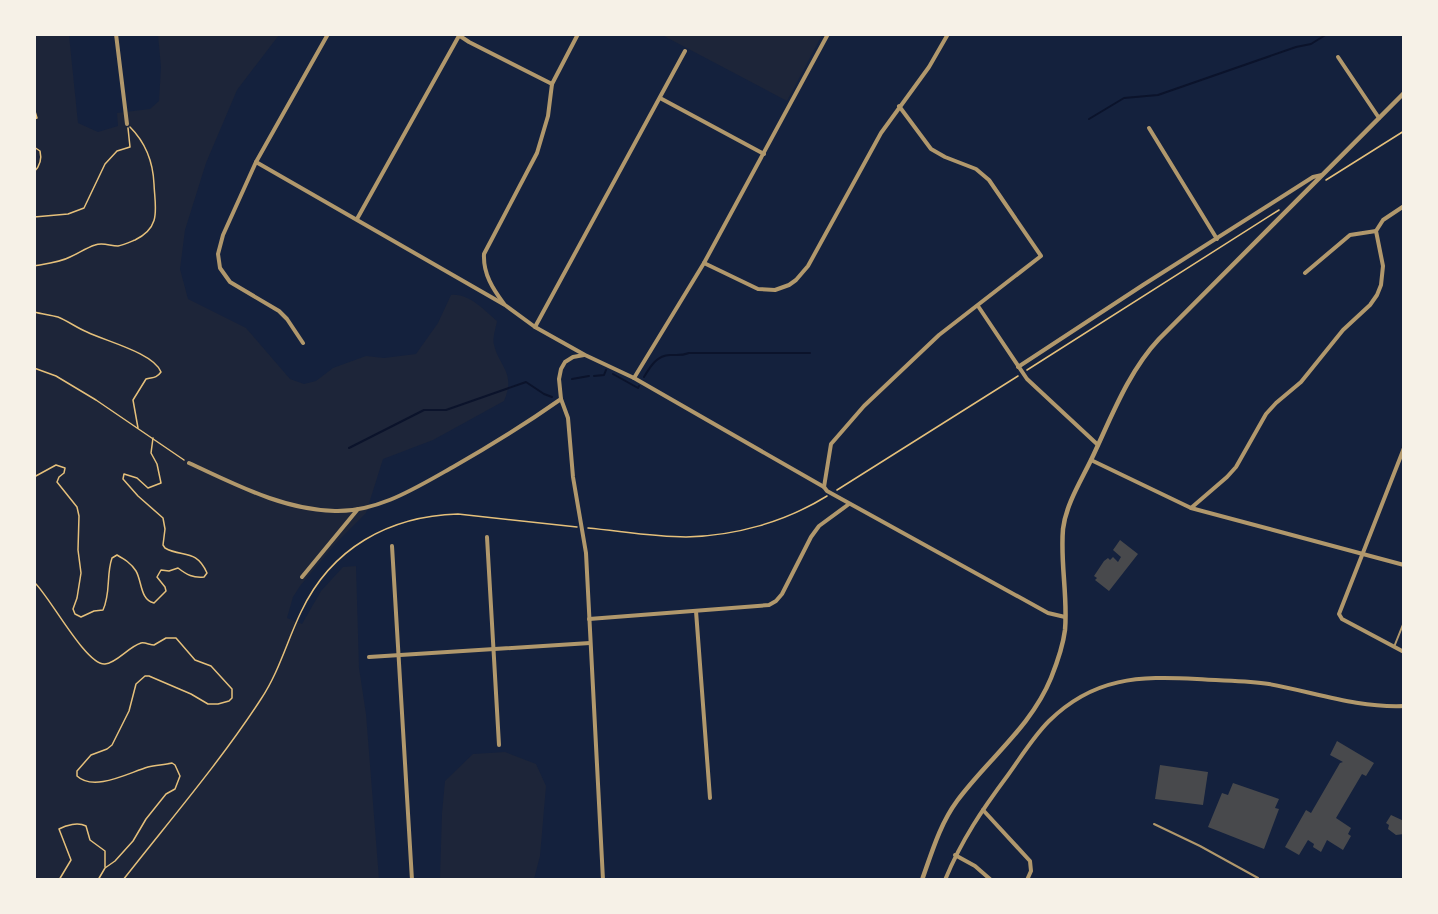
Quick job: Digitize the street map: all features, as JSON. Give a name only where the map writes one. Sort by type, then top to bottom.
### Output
[{"type":"street","points":[[116,34],[127,124]]},
{"type":"street","points":[[303,343],[279,311],[230,282],[220,268],[219,245],[256,162],[328,34]]},
{"type":"street","points":[[505,305],[490,282],[484,263],[484,254],[537,153],[548,116],[552,84],[578,34]]},
{"type":"street","points":[[634,378],[704,263],[828,34]]},
{"type":"street","points":[[704,263],[758,290],[782,288],[796,280],[816,253],[881,134],[948,34]]},
{"type":"street","points":[[357,219],[459,35],[552,84]]},
{"type":"street","points":[[535,327],[685,51]]},
{"type":"street","points":[[1338,57],[1379,118]]},
{"type":"street","points":[[922,879],[943,824],[953,807],[1022,728],[1047,688],[1062,647],[1065,617],[1064,524],[1072,498],[1137,367],[1149,350],[1325,177],[1404,93]]},
{"type":"street","points":[[660,98],[764,154]]},
{"type":"street","points":[[824,487],[829,449],[835,438],[864,406],[917,354],[1041,256],[989,180],[976,169],[931,149],[899,106]]},
{"type":"street","points":[[1149,128],[1217,239]]},
{"type":"street","points":[[256,162],[505,305],[535,327],[585,355],[634,378],[824,487],[849,504],[1048,613],[1065,617]]},
{"type":"street","points":[[1018,367],[1313,177],[1325,177]]},
{"type":"street","points":[[1191,507],[1236,467],[1266,414],[1301,382],[1343,330],[1370,305],[1381,285],[1383,266],[1376,231],[1383,220],[1404,206]]},
{"type":"street","points":[[1305,273],[1350,235],[1376,231]]},
{"type":"street","points":[[978,306],[1022,373],[1098,445]]},
{"type":"street","points":[[585,355],[573,357],[565,362],[559,379],[561,399],[568,418],[573,477],[586,553],[603,879]]},
{"type":"street","points":[[189,463],[251,492],[303,507],[336,511],[359,508],[399,497],[470,457],[561,399]]},
{"type":"street","points":[[1404,448],[1340,612],[1342,619],[1404,652]]},
{"type":"street","points":[[1091,459],[1191,507],[1404,565]]},
{"type":"street","points":[[589,619],[769,605],[776,602],[819,526],[849,504]]},
{"type":"street","points":[[302,577],[359,508]]},
{"type":"street","points":[[487,537],[499,745]]},
{"type":"street","points":[[392,546],[412,879]]},
{"type":"street","points":[[696,611],[710,798]]},
{"type":"street","points":[[369,657],[590,643]]},
{"type":"street","points":[[945,879],[968,832],[1048,722],[1079,698],[1121,681],[1156,677],[1258,682],[1355,703],[1404,706]]},
{"type":"street","points":[[983,810],[1030,861],[1031,871],[1027,879]]},
{"type":"street","points":[[955,855],[975,866],[991,879]]},
{"type":"lane","points":[[1394,647],[1404,622]]},
{"type":"lane","points":[[1154,824],[1258,878]]},
{"type":"path","points":[[34,108],[37,118],[34,119]]},
{"type":"path","points":[[34,217],[68,214],[84,208],[105,164],[117,152],[130,147],[127,124]]},
{"type":"path","points":[[34,266],[66,259],[98,244],[108,243],[115,246],[123,244],[143,236],[151,227],[156,203],[151,159],[138,133],[127,124]]},
{"type":"path","points":[[1325,177],[1404,131]]},
{"type":"path","points":[[34,147],[40,151],[41,158],[39,166],[34,171]]},
{"type":"path","points":[[123,879],[209,771],[262,698],[279,665],[302,610],[317,584],[333,565],[357,543],[404,521],[441,514],[458,513],[684,537],[748,529],[796,512],[848,483],[1287,205]]},
{"type":"path","points":[[34,312],[64,319],[86,332],[152,360],[159,367],[161,372],[152,379],[146,379],[133,400],[138,428]]},
{"type":"path","points":[[34,368],[56,376],[96,400],[189,463]]},
{"type":"path","points":[[34,477],[56,465],[64,466],[65,469],[57,482],[77,507],[80,522],[78,550],[81,573],[74,613],[81,617],[94,610],[103,610],[110,586],[108,574],[110,563],[117,555],[129,562],[135,570],[147,600],[154,603],[166,591],[157,577],[161,570],[169,571],[178,568],[189,577],[199,578],[204,577],[207,573],[192,555],[165,548],[164,518],[138,496],[123,479],[124,474],[130,474],[148,488],[161,483],[157,464],[151,453],[153,438]]},
{"type":"path","points":[[34,582],[42,590],[52,609],[60,615],[68,631],[99,663],[111,662],[127,650],[142,643],[154,645],[166,638],[174,637],[182,643],[195,660],[210,666],[231,687],[232,698],[229,702],[210,704],[146,675],[136,684],[129,711],[112,745],[91,755],[77,771],[77,776],[86,782],[113,780],[146,768],[172,763],[176,765],[180,776],[175,789],[166,794],[147,817],[133,841],[113,864],[105,868],[98,879]]},
{"type":"path","points":[[59,879],[71,860],[59,829],[62,827],[79,823],[86,826],[90,840],[105,851],[105,868]]},
{"type":"shaded area","points":[[34,35],[69,35],[78,123],[98,132],[118,126],[117,113],[150,109],[159,101],[161,67],[158,35],[279,35],[237,90],[206,163],[185,230],[180,269],[188,299],[246,328],[290,379],[304,384],[316,381],[333,368],[366,356],[384,358],[416,354],[438,323],[451,295],[470,299],[497,321],[494,345],[508,377],[504,401],[433,440],[383,459],[366,513],[336,543],[300,586],[293,597],[287,618],[302,624],[321,591],[343,567],[356,566],[359,668],[366,714],[379,879],[35,879]]},
{"type":"shaded area","points":[[662,35],[822,35],[787,101]]},
{"type":"shaded area","points":[[505,752],[536,764],[546,786],[540,856],[534,879],[440,879],[445,781],[473,754]]},
{"type":"building","points":[[1120,540],[1138,554],[1109,591],[1095,580],[1097,578],[1094,576],[1108,558],[1110,560],[1113,557],[1118,562],[1121,557],[1113,550]]},
{"type":"building","points":[[1337,741],[1374,763],[1366,776],[1362,774],[1336,818],[1351,828],[1348,834],[1351,836],[1343,850],[1327,840],[1321,852],[1308,840],[1299,855],[1285,847],[1306,810],[1311,813],[1340,763],[1343,762],[1330,755]]},
{"type":"building","points":[[1160,765],[1208,772],[1203,805],[1155,799]]},
{"type":"building","points":[[1233,783],[1279,799],[1275,808],[1279,809],[1264,849],[1208,827],[1222,793],[1228,795]]},
{"type":"building","points":[[1391,815],[1404,821],[1404,834],[1396,835],[1388,829],[1389,825],[1386,823]]},
{"type":"waterway","points":[[1089,119],[1124,98],[1158,95],[1296,47],[1311,44],[1327,34]]},
{"type":"waterway","points":[[644,377],[654,362],[665,356],[689,353],[810,353]]},
{"type":"waterway","points":[[594,376],[604,375],[606,370]]},
{"type":"waterway","points":[[613,374],[638,388],[639,386]]},
{"type":"waterway","points":[[572,379],[589,376]]},
{"type":"waterway","points":[[349,448],[424,410],[446,410],[526,382],[552,397]]}]
